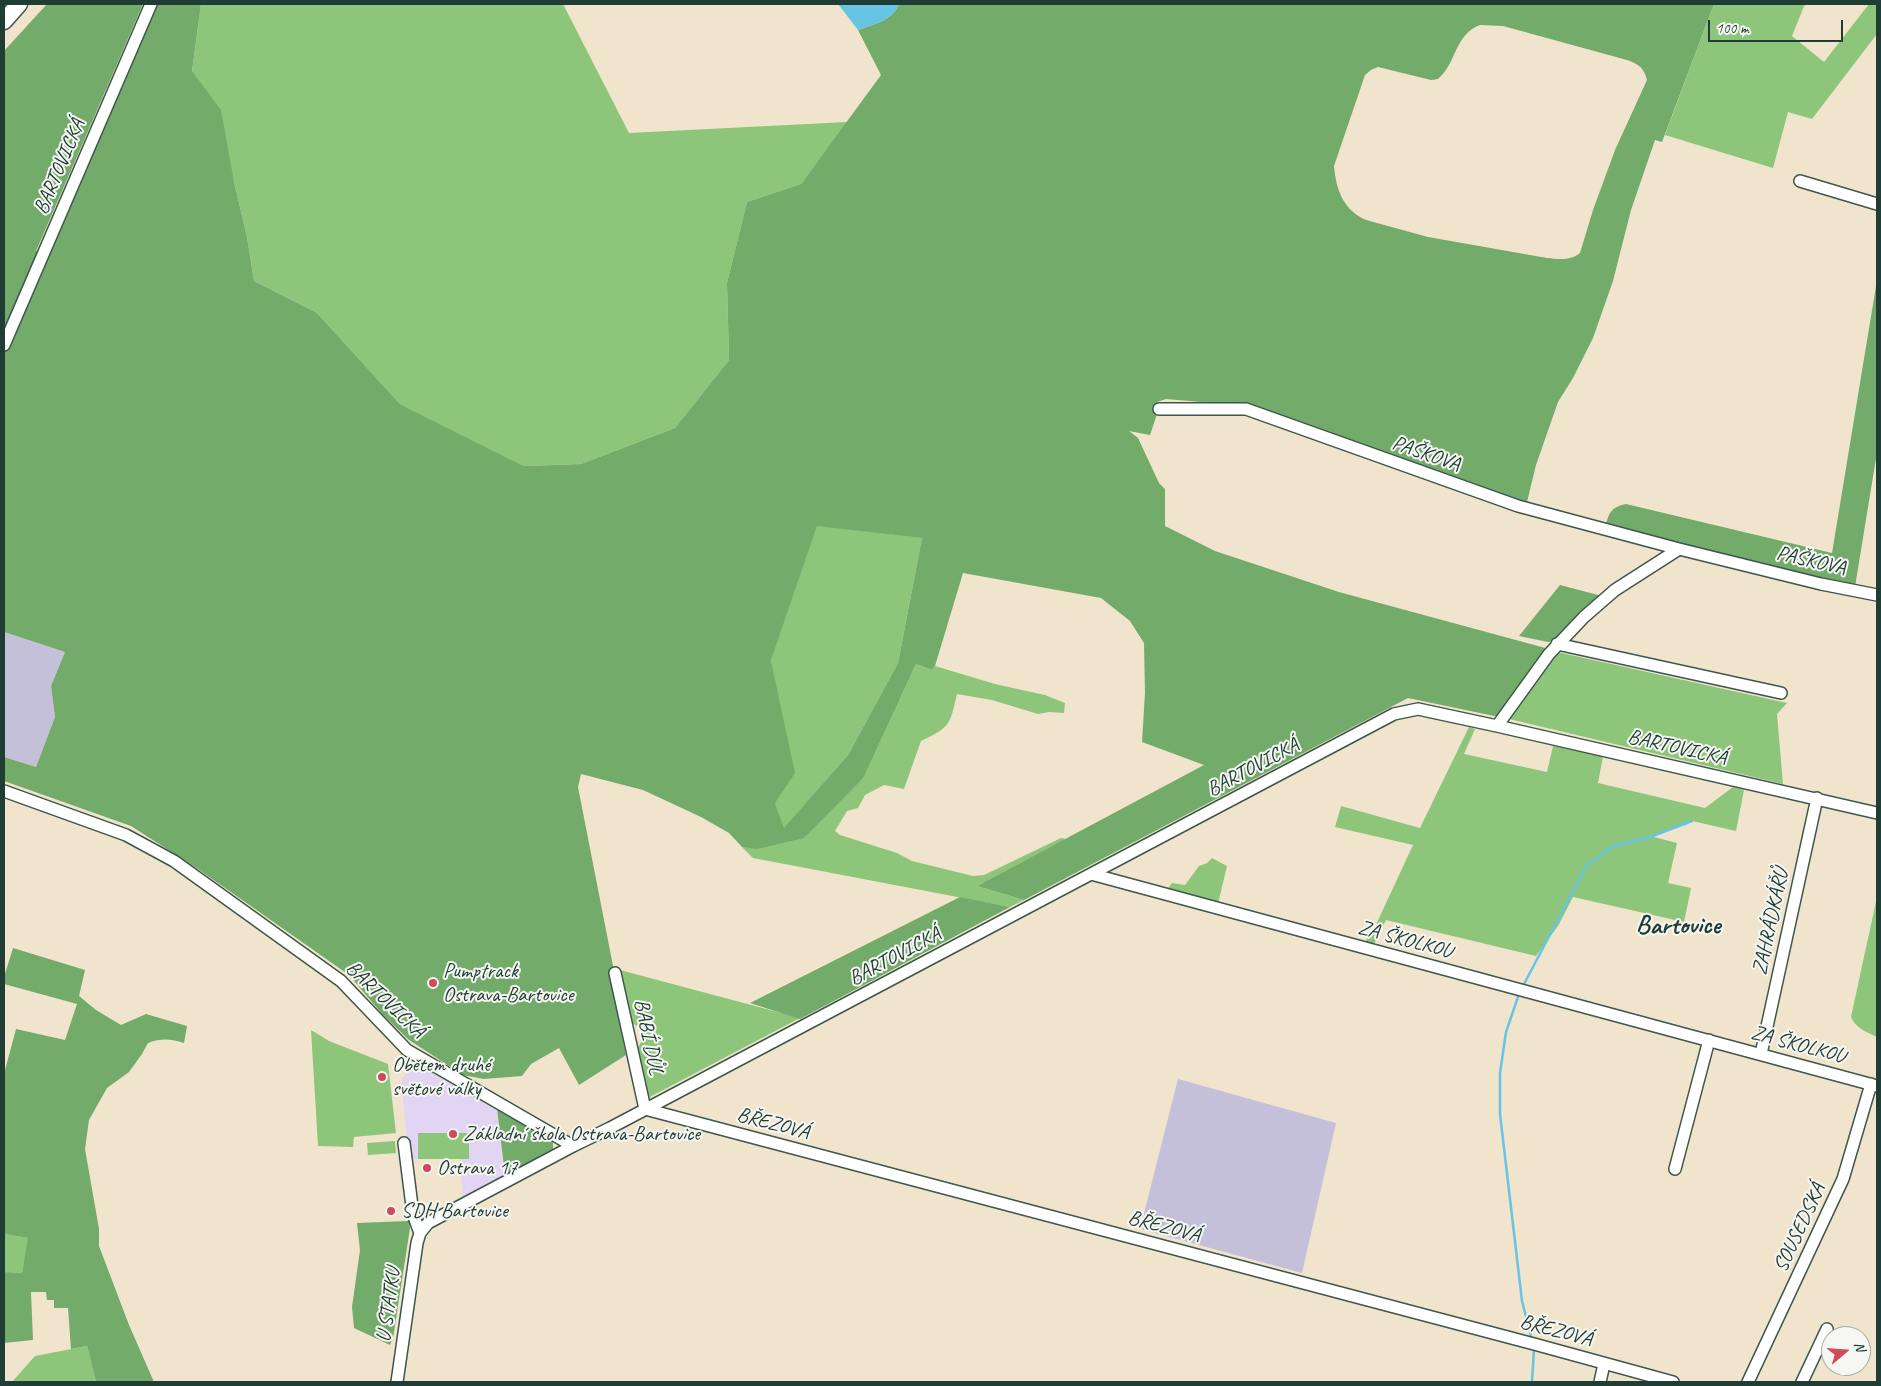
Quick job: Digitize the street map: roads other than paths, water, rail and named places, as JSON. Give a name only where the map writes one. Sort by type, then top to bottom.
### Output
[{"type":"highway","points":[[4,20],[19,4]]},
{"type":"street","name":"BARTOVICKÁ","points":[[4,345],[151,4]]},
{"type":"street","points":[[1800,181],[1877,204]]},
{"type":"street","name":"PAŠKOVA","points":[[1159,409],[1246,409],[1518,506],[1679,549],[1821,584],[1877,595]]},
{"type":"street","points":[[1497,726],[1557,644],[1584,617],[1616,590],[1679,549]]},
{"type":"street","points":[[1557,644],[1781,693]]},
{"type":"street","name":"BARTOVICKÁ","points":[[4,791],[126,835],[174,861],[341,981],[407,1050],[573,1146],[645,1110],[1394,714],[1418,710],[1497,726],[1877,813]]},
{"type":"street","name":"ZAHRÁDKÁŘŮ","points":[[1761,1054],[1817,798]]},
{"type":"street","name":"ZA ŠKOLKOU","points":[[1091,874],[1874,1085]]},
{"type":"street","name":"BABÍ DŮL","points":[[615,973],[645,1110]]},
{"type":"street","points":[[1675,1169],[1709,1040]]},
{"type":"street","name":"SOUSEDSKÁ","points":[[1748,1382],[1843,1179],[1874,1085]]},
{"type":"street","name":"BŘEZOVÁ","points":[[645,1110],[1673,1382]]},
{"type":"street","name":"U STATKU","points":[[396,1382],[420,1233],[413,1214],[404,1143]]},
{"type":"street","points":[[420,1233],[435,1218],[573,1146]]},
{"type":"street","points":[[1802,1382],[1821,1342]]},
{"type":"street","points":[[1600,1382],[1604,1364]]},
{"type":"water","points":[[838,4],[899,4],[896,10],[887,18],[858,30]]},
{"type":"waterway","points":[[1523,986],[1586,866],[1613,846],[1650,837],[1692,821]]},
{"type":"waterway","points":[[1519,994],[1506,1032],[1500,1073],[1500,1114],[1522,1301],[1532,1340]]},
{"type":"waterway","points":[[1532,1382],[1534,1349]]},
{"type":"place","name":"Pumptrack Ostrava-Bartovice","points":[[433,983]]},
{"type":"place","name":"Obětem druhé světové války","points":[[382,1077]]},
{"type":"place","name":"Základní škola Ostrava-Bartovice","points":[[453,1134]]},
{"type":"place","name":"Ostrava 17","points":[[427,1168]]},
{"type":"place","name":"SDH Bartovice","points":[[391,1211]]},
{"type":"district","name":"Bartovice","points":[[1678,926]]}]
